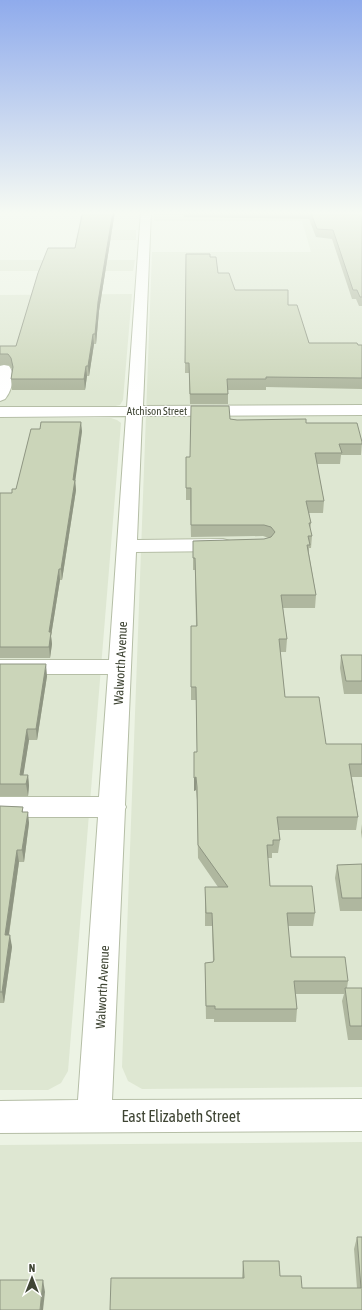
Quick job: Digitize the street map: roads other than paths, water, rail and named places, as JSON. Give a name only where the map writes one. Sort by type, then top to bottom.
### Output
[{"type":"street","name":"Walworth Avenue","points":[[94,1116],[143,272]]},
{"type":"street","points":[[0,396],[6,377],[4,369]]},
{"type":"street","name":"Atchison Street","points":[[0,412],[362,410]]},
{"type":"street","points":[[126,546],[240,544]]},
{"type":"street","points":[[0,667],[120,668]]},
{"type":"street","points":[[0,807],[113,807]]},
{"type":"street","name":"East Elizabeth Street","points":[[0,1117],[362,1115]]}]
